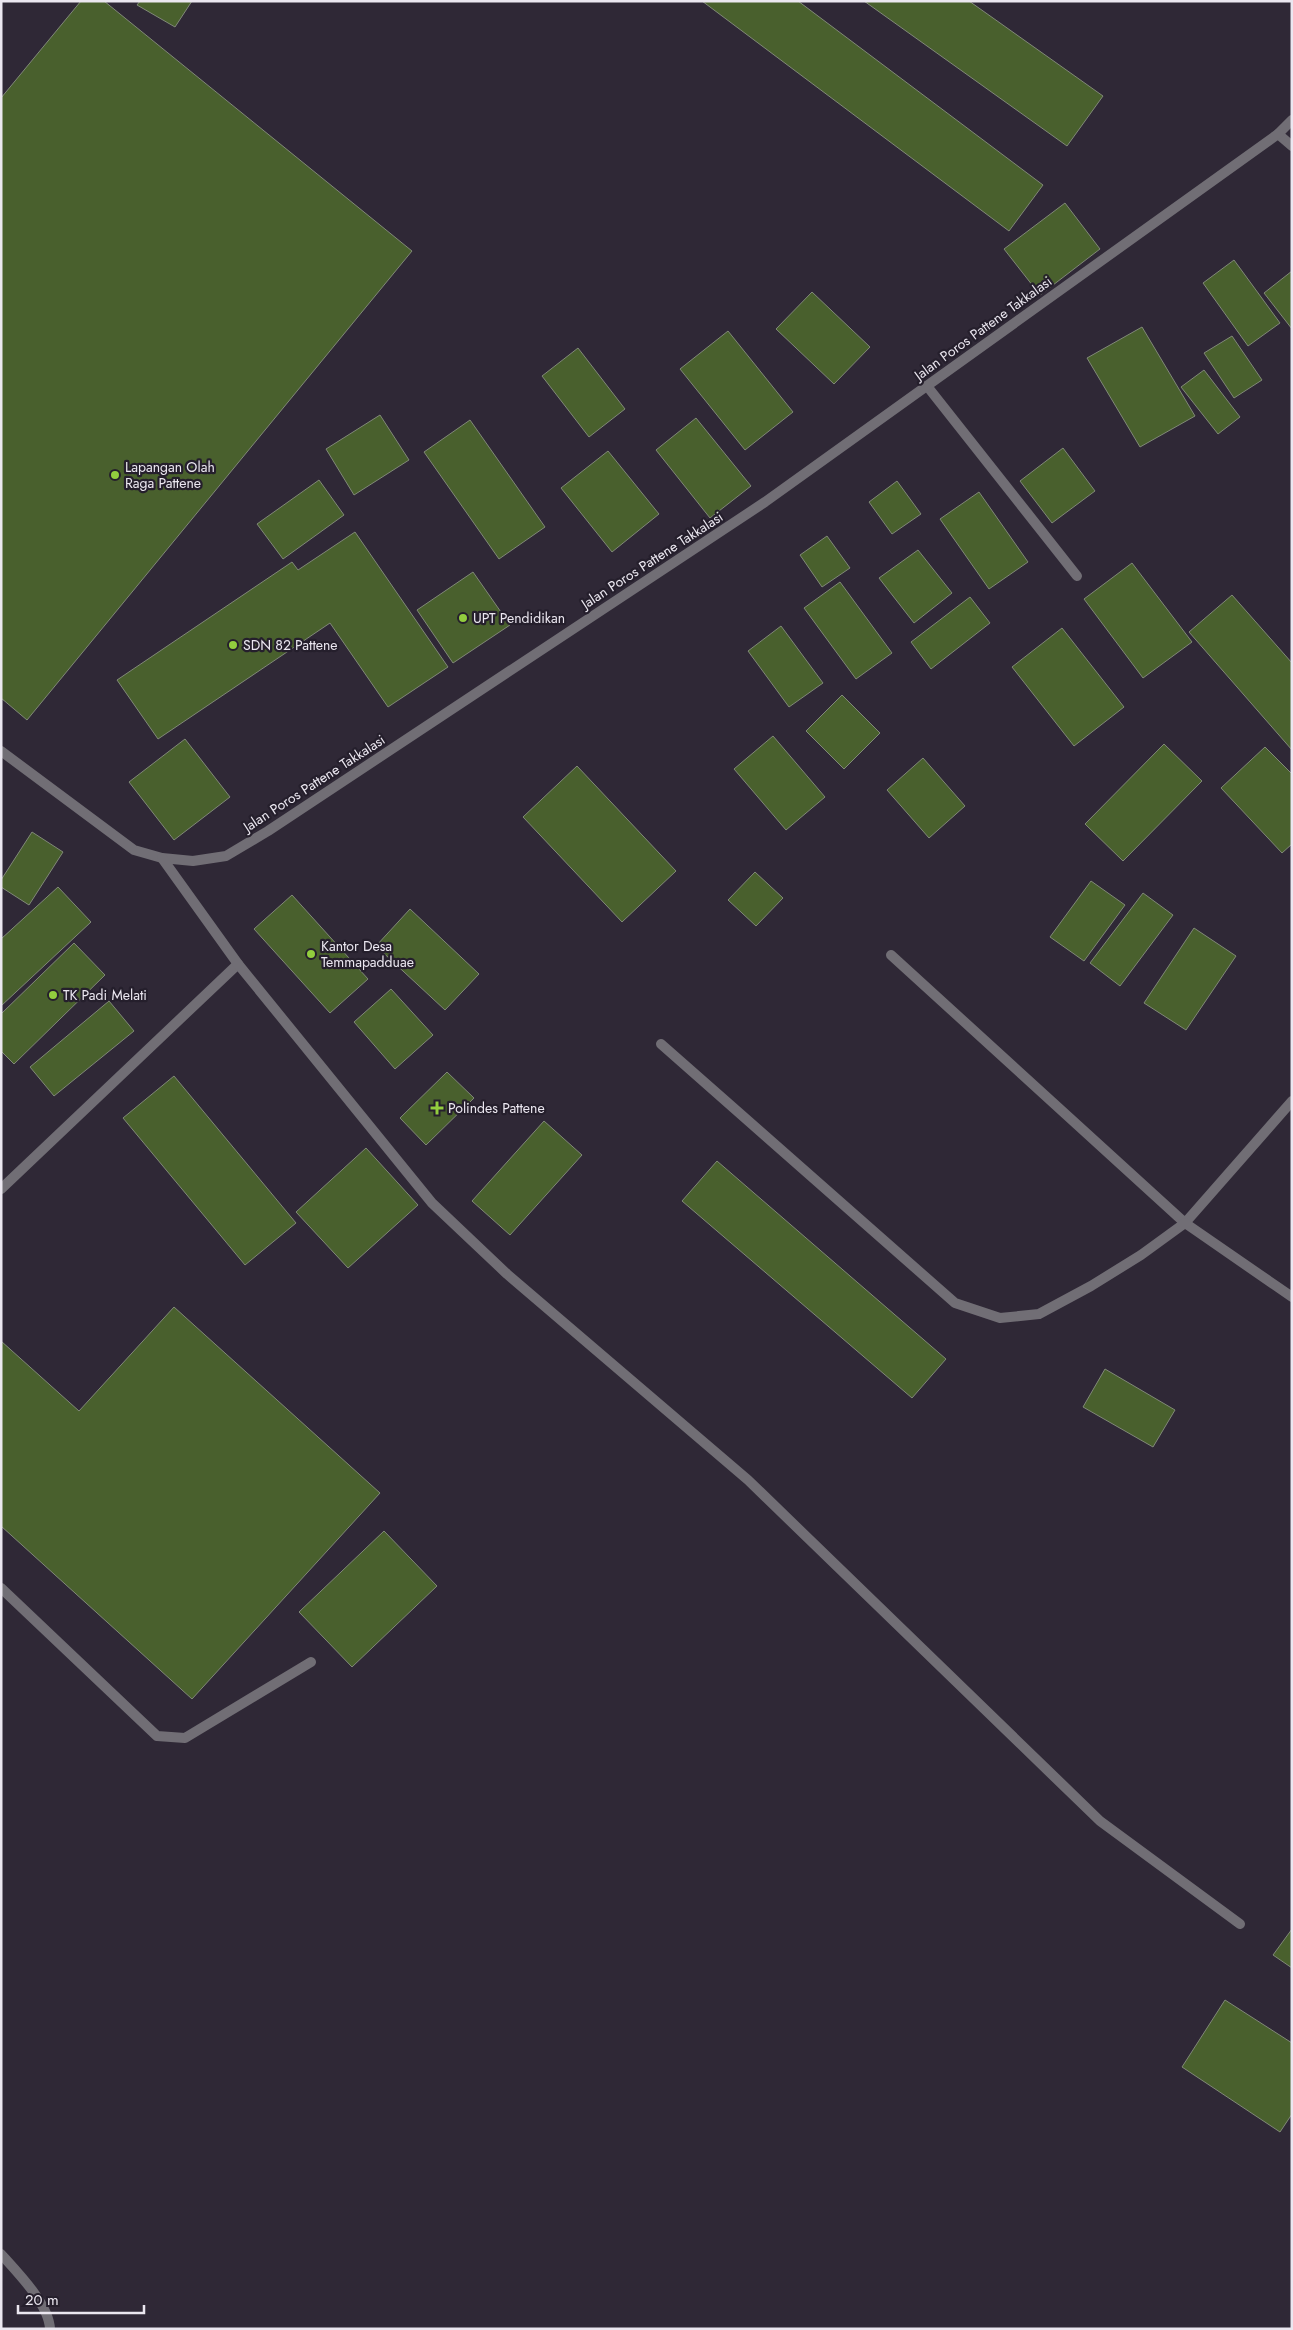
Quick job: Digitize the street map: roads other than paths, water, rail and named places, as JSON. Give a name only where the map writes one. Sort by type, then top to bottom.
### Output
[{"type":"street","name":"Jalan Poros Pattene Takkalasi","points":[[1,751],[134,850],[162,858],[193,861],[226,856],[765,502],[1278,134],[1292,120]]},
{"type":"street","points":[[1278,134],[1292,146]]},
{"type":"street","points":[[927,386],[1077,576]]},
{"type":"street","points":[[162,858],[238,964],[432,1203],[507,1274],[748,1480],[1100,1821],[1240,1924]]},
{"type":"street","points":[[891,955],[1185,1223],[1292,1298]]},
{"type":"street","points":[[1,1189],[238,964]]},
{"type":"street","points":[[661,1044],[955,1303],[1000,1318],[1039,1314],[1091,1286],[1141,1255],[1185,1223],[1292,1101]]},
{"type":"street","points":[[1,1588],[157,1736],[185,1738],[311,1662]]},
{"type":"street","points":[[1,2254],[25,2281],[50,2319],[50,2329]]},
{"type":"place","name":"Lapangan Olah Raga Pattene","points":[[115,475]]},
{"type":"place","name":"UPT Pendidikan","points":[[463,618]]},
{"type":"place","name":"SDN 82 Pattene","points":[[233,645]]},
{"type":"place","name":"Kantor Desa Temmapadduae","points":[[311,954]]},
{"type":"place","name":"TK Padi Melati","points":[[53,995]]},
{"type":"place","name":"Polindes Pattene","points":[[437,1108]]}]
